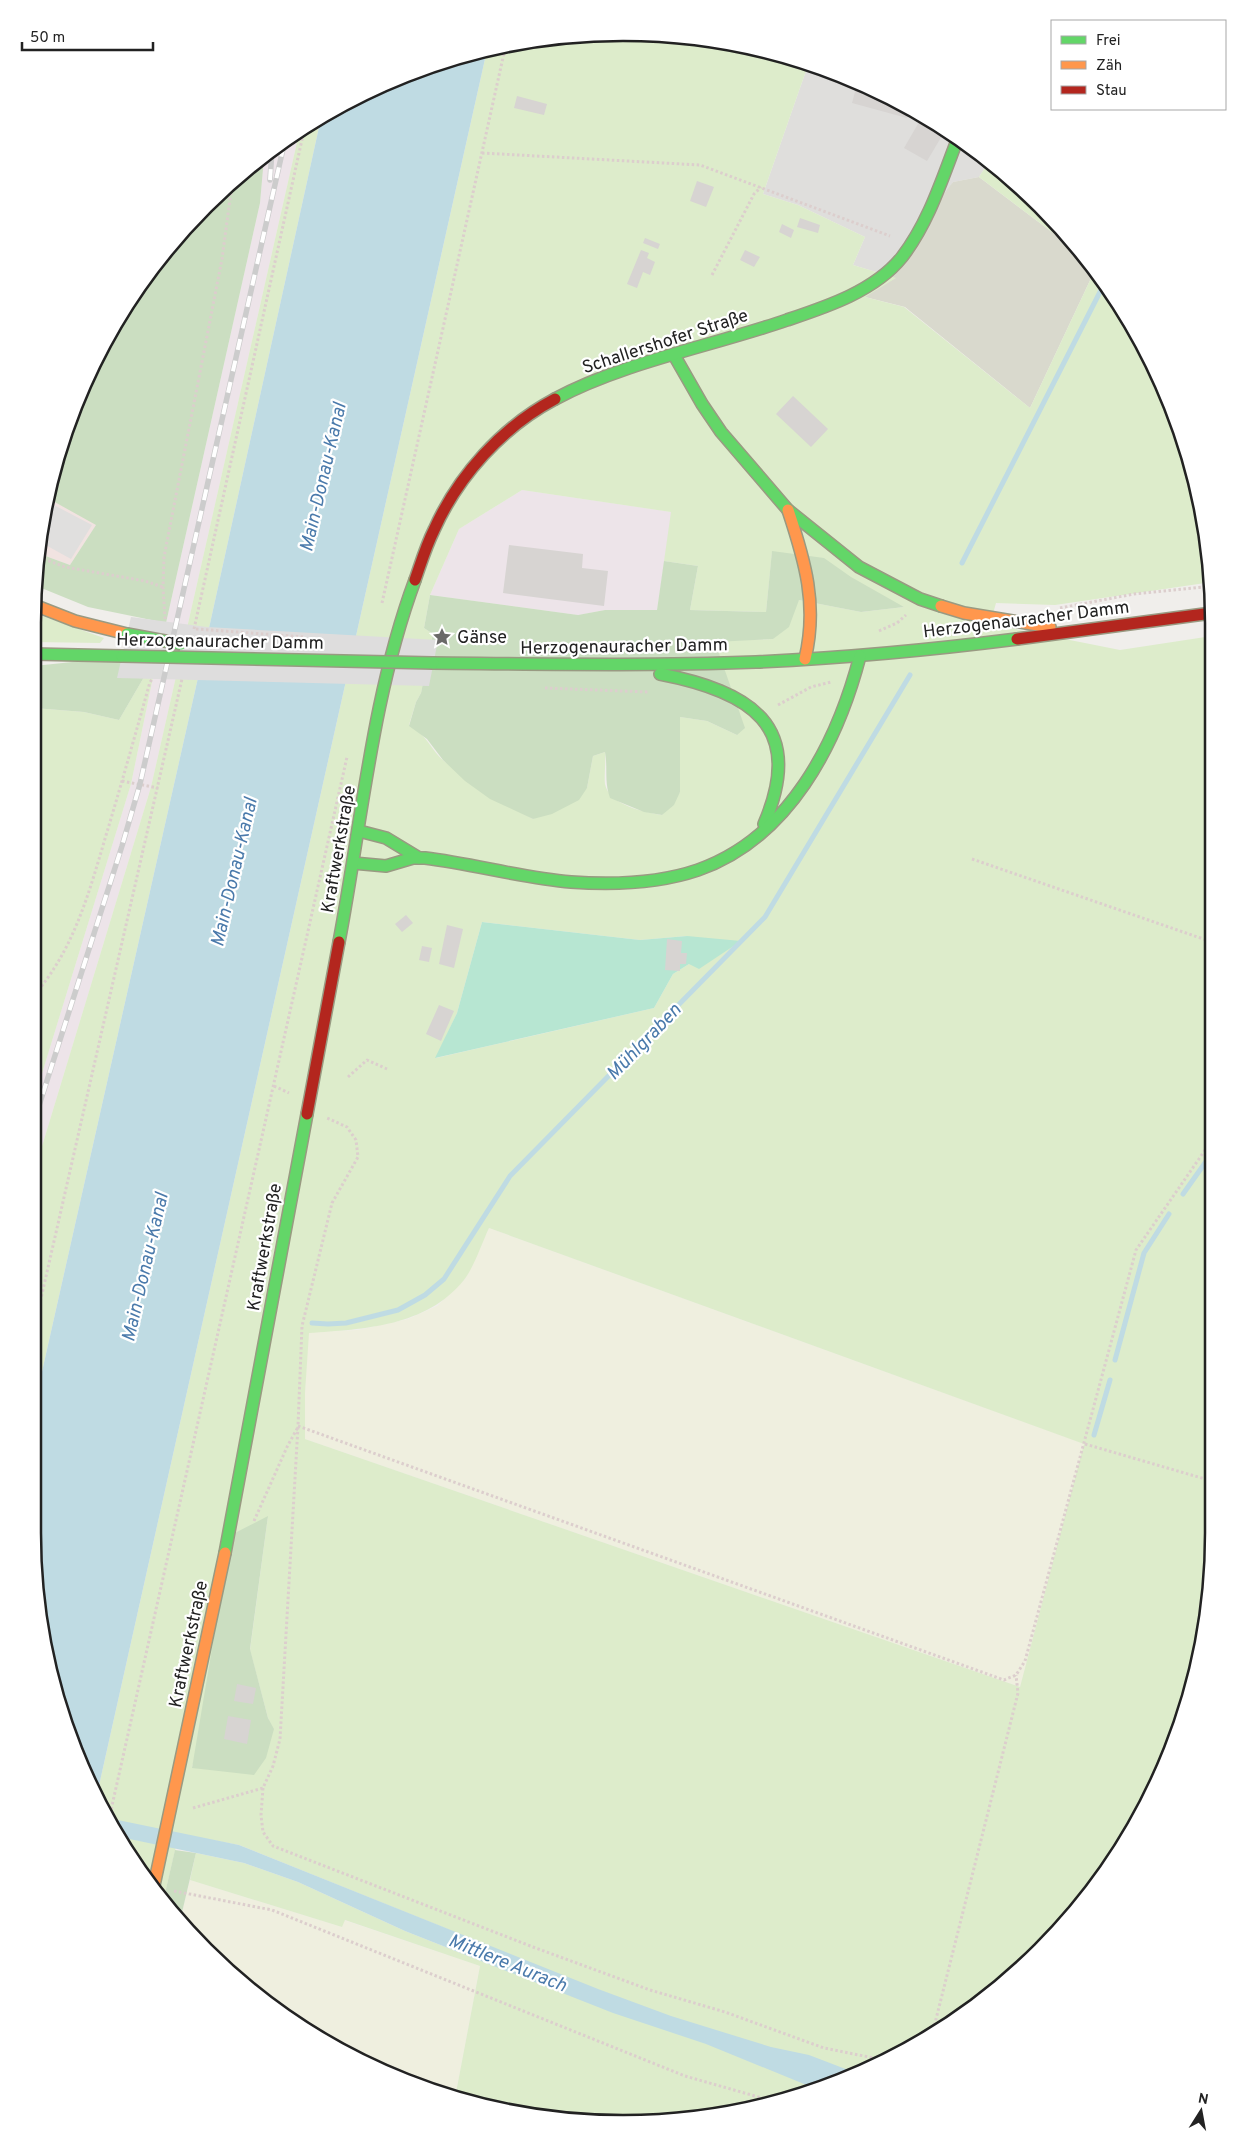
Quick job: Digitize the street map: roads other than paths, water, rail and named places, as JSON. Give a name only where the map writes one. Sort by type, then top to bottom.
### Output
[{"type":"main road","name":"Schallershofer Straße","points":[[404,609],[434,528],[454,494],[490,448],[515,425],[544,405],[572,390],[631,368],[769,326],[846,297],[882,276],[901,258],[912,244],[929,211],[955,145]]},
{"type":"main road","points":[[674,355],[702,404],[721,432],[788,510],[859,566],[920,599],[964,613],[1078,632]]},
{"type":"main road","points":[[788,510],[801,548],[811,604],[811,637],[805,659]]},
{"type":"main road","points":[[41,608],[75,622],[127,634],[263,659]]},
{"type":"main road","name":"Kraftwerkstraße","points":[[155,1879],[221,1573],[359,831],[383,686],[404,609]]},
{"type":"main road","name":"Herzogenauracher Damm","points":[[41,654],[433,664],[602,665],[805,659],[860,656],[1078,632],[1205,614]]},
{"type":"main road","points":[[359,831],[386,838],[419,858],[570,882],[648,881],[684,874],[714,864],[740,850],[788,806],[817,762],[843,713],[860,656]]},
{"type":"main road","points":[[602,665],[694,681],[720,689],[739,699],[760,716],[776,743],[780,762],[780,776],[768,816],[759,833]]},
{"type":"main road","points":[[353,863],[390,865],[419,858]]},
{"type":"water","name":"Main-Donau-Kanal","points":[[485,58],[99,1786],[72,1720],[61,1684],[46,1609],[41,1533],[41,1376],[204,651],[319,127],[366,101],[400,86],[436,72]]},
{"type":"water","name":"Mittlere Aurach","points":[[117,1820],[239,1845],[598,1989],[671,2016],[771,2047],[809,2055],[847,2070],[810,2084],[804,2084],[706,2044],[613,2013],[405,1931],[298,1882],[244,1863],[128,1839]]},
{"type":"waterway","points":[[962,563],[1101,291]]},
{"type":"waterway","name":"Mühlgraben","points":[[312,1323],[346,1323],[398,1310],[425,1295],[444,1279],[510,1176],[765,917],[910,675]]},
{"type":"waterway","points":[[1183,1194],[1205,1163]]},
{"type":"waterway","points":[[1115,1360],[1144,1253],[1169,1214]]},
{"type":"waterway","points":[[1094,1435],[1110,1380]]},
{"type":"railway","points":[[41,1099],[140,784],[282,151]]},
{"type":"railway","points":[[270,180],[271,159]]},
{"type":"place","name":"Gänse","points":[[442,637]]}]
